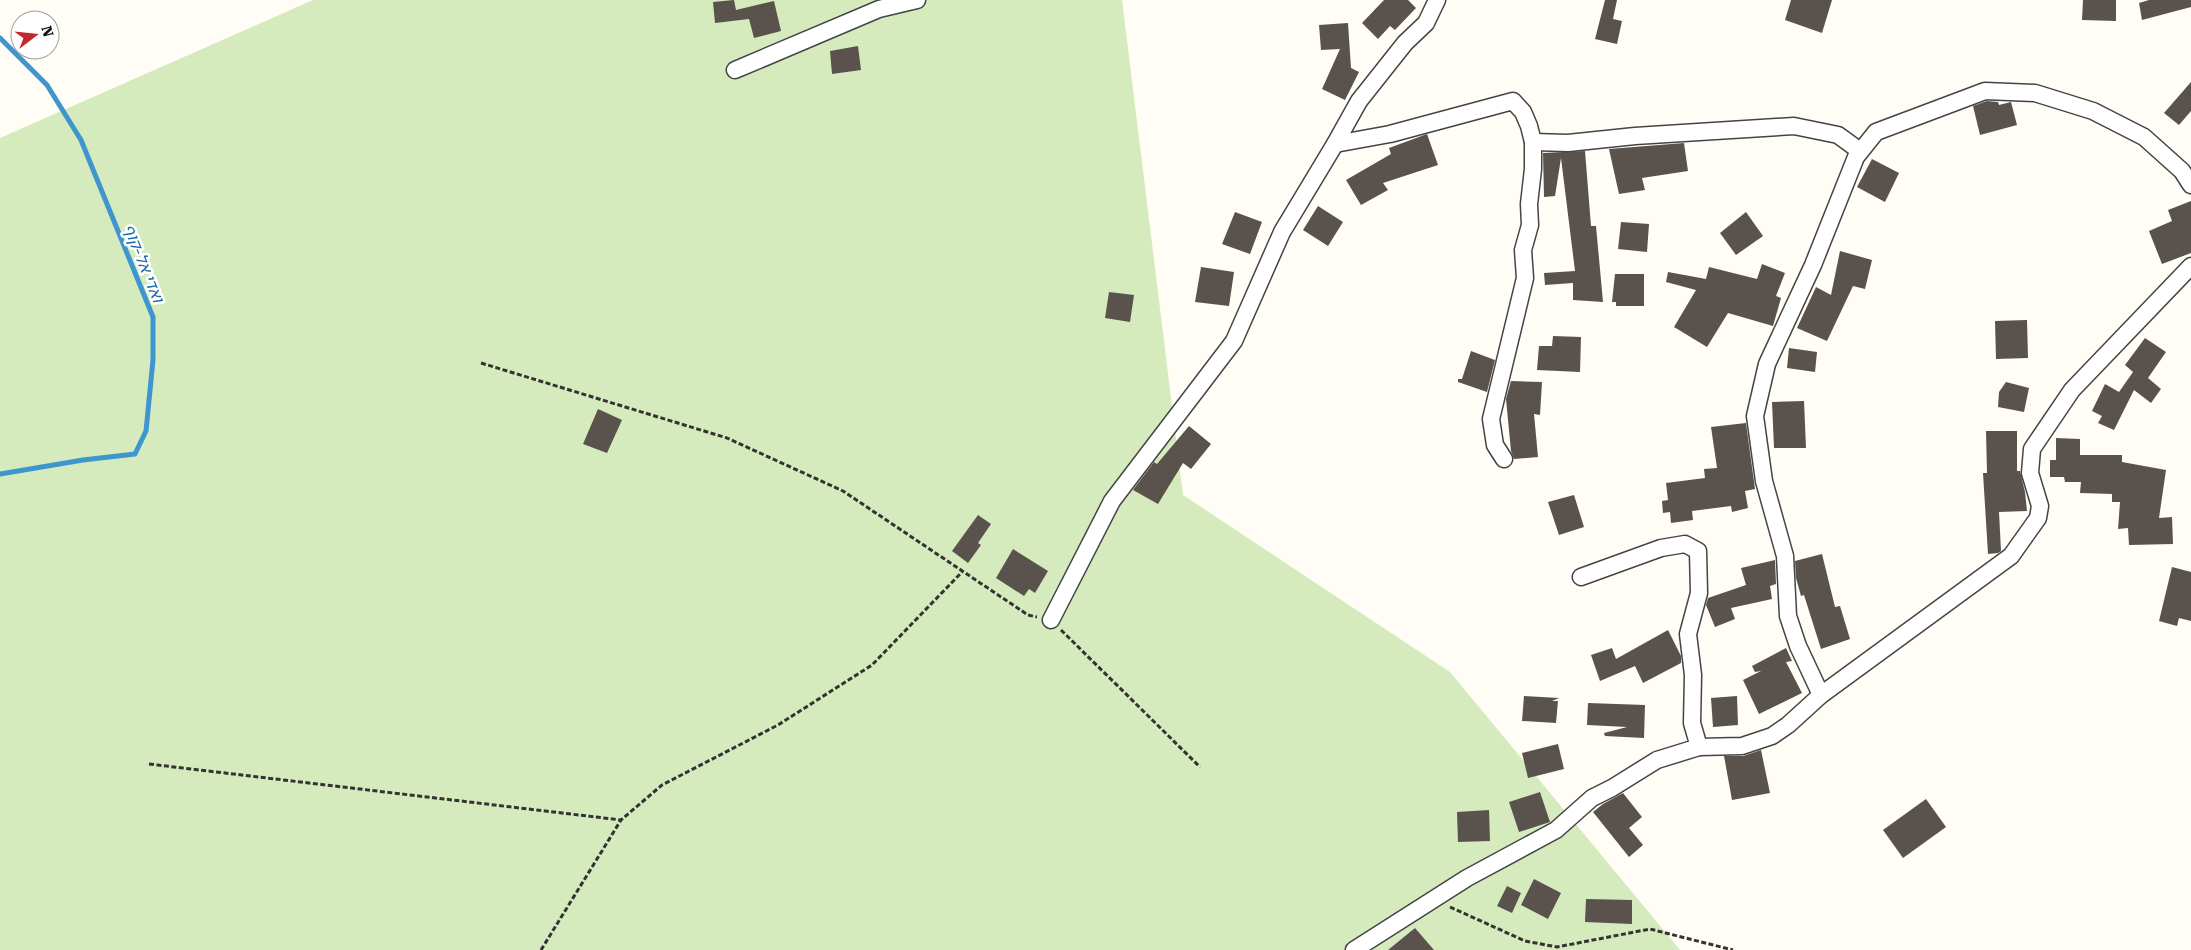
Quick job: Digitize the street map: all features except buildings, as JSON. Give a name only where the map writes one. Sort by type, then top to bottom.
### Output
[{"type":"street","points":[[735,70],[880,9],[917,0]]},
{"type":"street","points":[[1051,620],[1112,501],[1234,341],[1282,232],[1359,101],[1405,43],[1426,23],[1437,0]]},
{"type":"street","points":[[1822,695],[1798,646],[1788,616],[1785,556],[1764,481],[1755,416],[1767,364],[1814,265],[1860,151],[1876,132],[1985,91],[2035,92],[2092,111],[2144,137],[2182,171],[2191,185]]},
{"type":"street","points":[[1335,144],[1390,134],[1513,101],[1524,112],[1533,142],[1529,204],[1530,225],[1523,250],[1525,278],[1491,419],[1495,445],[1504,459]]},
{"type":"street","points":[[1533,142],[1568,143],[1636,136],[1794,126],[1838,135],[1860,151]]},
{"type":"street","points":[[1354,950],[1467,878],[1556,830],[1592,798],[1657,760],[1699,747],[1742,746],[1772,736],[1788,725],[1822,695],[2012,556],[2038,518],[2040,506],[2030,473],[2032,449],[2072,390],[2191,266]]},
{"type":"street","points":[[1581,577],[1661,548],[1685,544],[1698,551],[1698,593],[1688,634],[1693,675],[1692,723],[1699,747]]},
{"type":"path","points":[[481,363],[727,438],[843,491],[1028,616],[1051,620],[1200,766]]},
{"type":"path","points":[[542,950],[620,820],[662,785],[778,726],[872,664],[962,572]]},
{"type":"path","points":[[149,764],[620,820]]},
{"type":"path","points":[[1433,899],[1525,941],[1558,947],[1650,929],[1733,950]]},
{"type":"green space","points":[[313,0],[1122,0],[1183,495],[1450,672],[1680,950],[0,950],[0,138]]},
{"type":"waterway","name":"ואדי אל-קוף","points":[[0,38],[47,85],[81,140],[153,317],[153,360],[146,431],[135,454],[83,460],[0,474]]}]
